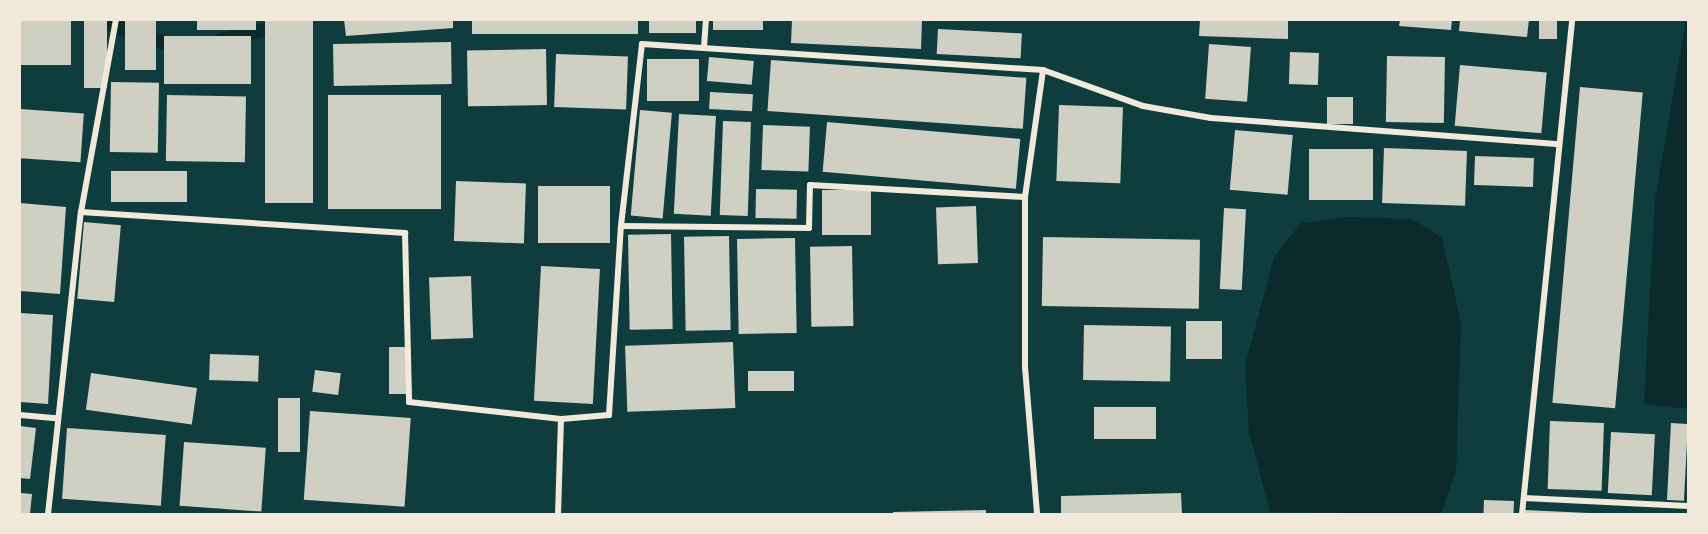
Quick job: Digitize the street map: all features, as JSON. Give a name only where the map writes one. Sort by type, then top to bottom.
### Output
[{"type":"street","points":[[48,514],[56,418],[81,212],[116,20]]},
{"type":"street","points":[[705,47],[706,20]]},
{"type":"street","points":[[1522,514],[1572,20]]},
{"type":"street","points":[[81,212],[405,233],[409,402],[561,419],[609,415],[621,226],[642,44],[1043,70],[1143,106],[1211,118],[1559,144]]},
{"type":"street","points":[[1037,514],[1025,367],[1025,196],[1043,70]]},
{"type":"street","points":[[621,226],[809,228],[810,185],[1025,196]]},
{"type":"street","points":[[20,415],[56,418]]},
{"type":"street","points":[[558,514],[561,419]]},
{"type":"street","points":[[1524,498],[1689,506]]},
{"type":"water","points":[[1686,20],[1688,20],[1688,409],[1644,404],[1655,199]]},
{"type":"water","points":[[1349,217],[1412,219],[1442,238],[1461,323],[1456,470],[1441,514],[1270,512],[1249,432],[1245,366],[1274,257],[1301,223]]},
{"type":"building","points":[[20,20],[71,20],[71,65],[20,65]]},
{"type":"building","points":[[84,20],[107,20],[107,88],[84,88]]},
{"type":"building","points":[[125,20],[156,20],[156,70],[125,70]]},
{"type":"building","points":[[197,20],[256,20],[256,30],[197,30]]},
{"type":"building","points":[[265,20],[313,20],[313,203],[265,203]]},
{"type":"building","points":[[344,20],[453,20],[453,28],[346,36]]},
{"type":"building","points":[[472,20],[638,20],[638,34],[472,34]]},
{"type":"building","points":[[649,20],[696,20],[696,33],[649,33]]},
{"type":"building","points":[[713,20],[763,20],[763,30],[713,30]]},
{"type":"building","points":[[792,20],[922,20],[921,49],[791,43]]},
{"type":"building","points":[[1200,20],[1288,20],[1288,39],[1199,36]]},
{"type":"building","points":[[1400,20],[1452,20],[1451,30],[1399,26]]},
{"type":"building","points":[[1460,20],[1529,20],[1527,37],[1459,31]]},
{"type":"building","points":[[1539,20],[1557,20],[1557,39],[1539,39]]},
{"type":"building","points":[[938,29],[1022,33],[1021,58],[937,54]]},
{"type":"building","points":[[164,36],[251,36],[251,84],[164,84]]},
{"type":"building","points":[[451,42],[452,84],[334,86],[333,44]]},
{"type":"building","points":[[1209,44],[1251,47],[1247,102],[1205,99]]},
{"type":"building","points":[[546,49],[547,105],[468,106],[467,50]]},
{"type":"building","points":[[1290,52],[1319,53],[1318,85],[1289,84]]},
{"type":"building","points":[[556,54],[628,57],[626,109],[554,107]]},
{"type":"building","points":[[1387,56],[1445,57],[1444,123],[1386,122]]},
{"type":"building","points":[[709,57],[754,61],[752,85],[707,81]]},
{"type":"building","points":[[647,59],[699,59],[699,101],[647,101]]},
{"type":"building","points":[[771,60],[1026,78],[1023,129],[767,111]]},
{"type":"building","points":[[1460,65],[1547,73],[1541,133],[1455,126]]},
{"type":"building","points":[[111,82],[159,83],[158,153],[110,152]]},
{"type":"building","points":[[1580,87],[1643,92],[1615,408],[1552,403]]},
{"type":"building","points":[[710,92],[753,94],[752,111],[709,109]]},
{"type":"building","points":[[167,95],[246,96],[245,162],[166,161]]},
{"type":"building","points":[[328,95],[441,95],[441,209],[328,209]]},
{"type":"building","points":[[1327,97],[1353,97],[1353,124],[1327,124]]},
{"type":"building","points":[[1059,105],[1123,107],[1120,183],[1056,181]]},
{"type":"building","points":[[20,109],[84,113],[80,162],[20,158]]},
{"type":"building","points":[[640,110],[672,113],[663,218],[631,216]]},
{"type":"building","points":[[679,114],[716,116],[711,216],[674,214]]},
{"type":"building","points":[[723,121],[751,122],[748,216],[720,215]]},
{"type":"building","points":[[827,122],[1020,139],[1016,189],[823,172]]},
{"type":"building","points":[[763,125],[810,127],[808,172],[761,170]]},
{"type":"building","points":[[1235,130],[1293,135],[1288,195],[1230,190]]},
{"type":"building","points":[[1384,148],[1467,151],[1465,206],[1382,203]]},
{"type":"building","points":[[1309,149],[1373,149],[1373,200],[1309,200]]},
{"type":"building","points":[[1475,156],[1534,158],[1533,187],[1474,185]]},
{"type":"building","points":[[111,171],[187,171],[187,202],[111,202]]},
{"type":"building","points":[[456,181],[526,183],[524,243],[454,241]]},
{"type":"building","points":[[538,186],[610,186],[610,243],[538,243]]},
{"type":"building","points":[[756,189],[797,190],[796,219],[755,218]]},
{"type":"building","points":[[822,190],[871,190],[871,235],[822,235]]},
{"type":"building","points":[[20,203],[66,207],[60,294],[20,291]]},
{"type":"building","points":[[976,206],[978,263],[938,264],[936,207]]},
{"type":"building","points":[[1224,208],[1246,209],[1242,290],[1220,289]]},
{"type":"building","points":[[84,222],[121,225],[114,302],[77,299]]},
{"type":"building","points":[[671,234],[673,329],[630,330],[628,235]]},
{"type":"building","points":[[729,236],[731,330],[686,331],[684,237]]},
{"type":"building","points":[[1043,237],[1200,240],[1199,309],[1042,306]]},
{"type":"building","points":[[795,238],[797,333],[739,334],[737,239]]},
{"type":"building","points":[[852,246],[853,326],[811,327],[810,247]]},
{"type":"building","points":[[541,266],[600,269],[593,404],[534,401]]},
{"type":"building","points":[[471,276],[473,338],[431,339],[429,277]]},
{"type":"building","points":[[20,313],[53,315],[48,404],[20,402]]},
{"type":"building","points":[[1186,321],[1222,321],[1222,359],[1186,359]]},
{"type":"building","points":[[1084,325],[1171,327],[1170,382],[1083,380]]},
{"type":"building","points":[[733,342],[735,408],[627,412],[625,346]]},
{"type":"building","points":[[389,347],[406,347],[406,394],[389,394]]},
{"type":"building","points":[[210,354],[259,356],[258,382],[209,380]]},
{"type":"building","points":[[315,370],[341,373],[338,395],[312,392]]},
{"type":"building","points":[[748,371],[794,371],[794,391],[748,391]]},
{"type":"building","points":[[91,373],[197,388],[192,425],[86,410]]},
{"type":"building","points":[[278,398],[300,398],[300,452],[278,452]]},
{"type":"building","points":[[1094,407],[1156,407],[1156,439],[1094,439]]},
{"type":"building","points":[[310,411],[411,418],[405,507],[304,500]]},
{"type":"building","points":[[1550,421],[1604,423],[1602,491],[1548,489]]},
{"type":"building","points":[[1671,423],[1688,424],[1684,501],[1667,500]]},
{"type":"building","points":[[20,426],[36,428],[30,479],[20,478]]},
{"type":"building","points":[[67,428],[166,435],[161,506],[62,499]]},
{"type":"building","points":[[1611,432],[1655,434],[1652,495],[1608,493]]},
{"type":"building","points":[[184,442],[266,448],[261,512],[180,506]]},
{"type":"building","points":[[20,493],[32,494],[30,514],[20,514]]},
{"type":"building","points":[[1181,493],[1182,514],[1061,514],[1061,496]]},
{"type":"building","points":[[1484,500],[1514,501],[1514,514],[1484,514]]},
{"type":"building","points":[[986,510],[986,514],[893,514],[893,512]]},
{"type":"building","points":[[1525,510],[1589,513],[1589,514],[1525,514]]},
{"type":"waterway","points":[[95,20],[181,48]]},
{"type":"waterway","points":[[220,40],[306,20]]}]
